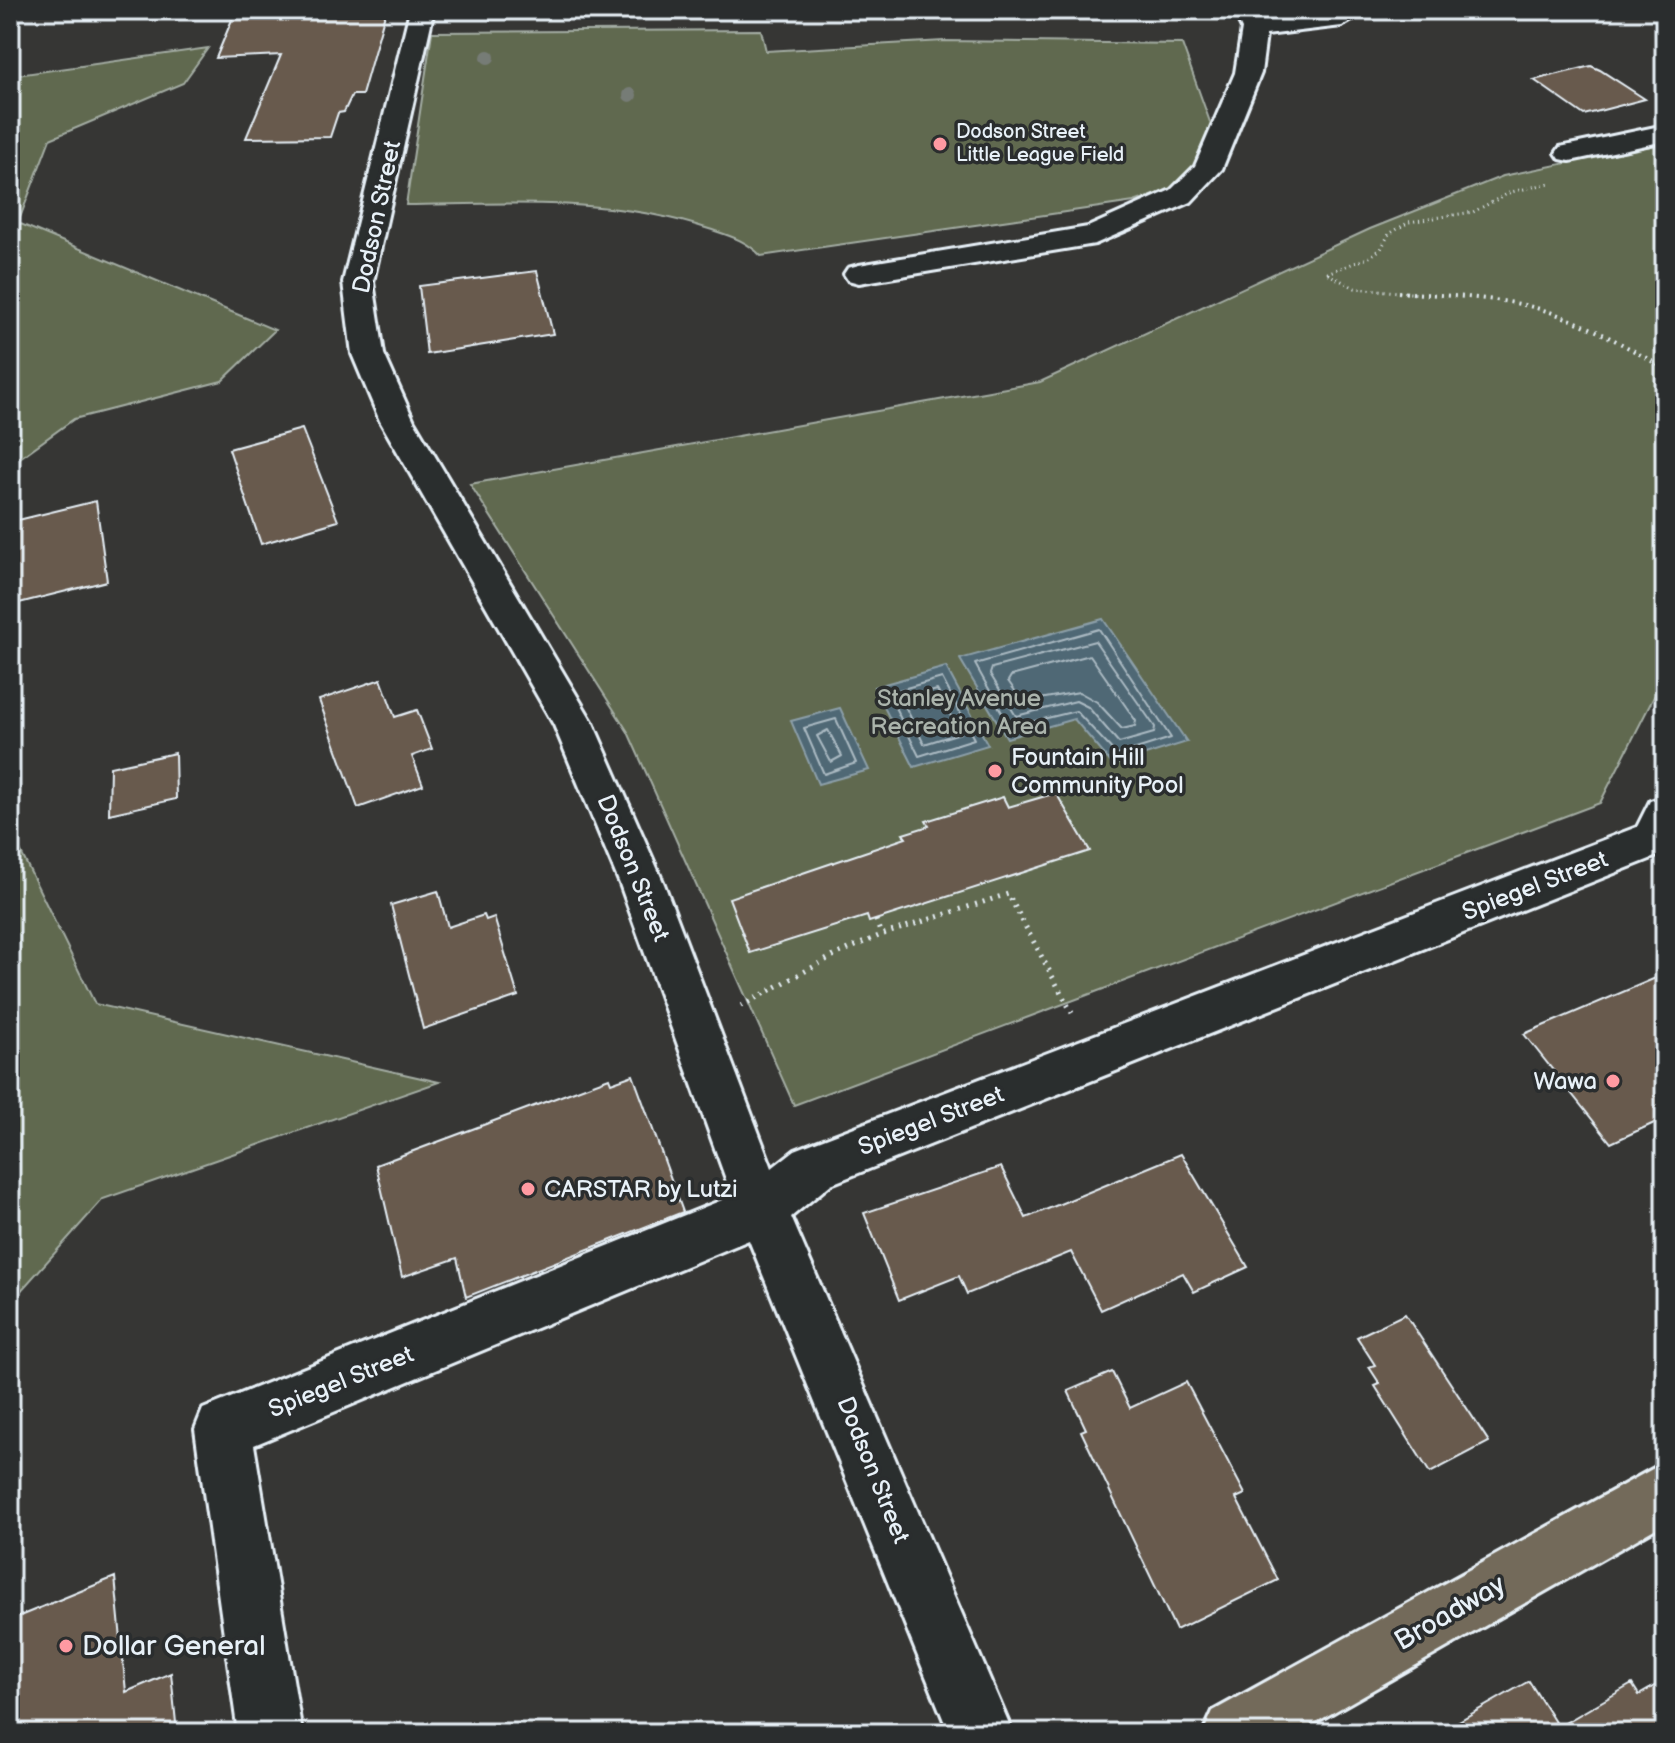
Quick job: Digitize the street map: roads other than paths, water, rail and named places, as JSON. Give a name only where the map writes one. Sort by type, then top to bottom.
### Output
[{"type":"main road","name":"Broadway","points":[[1235,1733],[1296,1718],[1665,1491]]},
{"type":"street","name":"Dodson Street","points":[[422,10],[358,282],[358,322],[363,342],[389,405],[573,723],[642,884],[762,1209],[813,1322],[981,1733]]},
{"type":"street","points":[[859,274],[1095,235],[1181,196],[1208,169],[1248,73],[1249,20],[1342,19],[1337,10]]},
{"type":"street","points":[[1570,153],[1665,133]]},
{"type":"street","name":"Spiegel Street","points":[[270,1733],[223,1429],[762,1209],[813,1167],[1661,829]]},
{"type":"water","points":[[1103,619],[1187,742],[1113,765],[1074,719],[1007,738],[960,659]]},
{"type":"water","points":[[946,667],[988,745],[914,767],[874,687]]},
{"type":"water","points":[[840,708],[869,770],[818,784],[791,721]]},
{"type":"place","name":"Dodson Street Little League Field","points":[[940,144]]},
{"type":"place","name":"Fountain Hill Community Pool","points":[[995,771]]},
{"type":"place","name":"Wawa","points":[[1613,1081]]},
{"type":"place","name":"CARSTAR by Lutzi","points":[[528,1189]]},
{"type":"place","name":"Dollar General","points":[[66,1646]]},
{"type":"park label","name":"Stanley Avenue Recreation Area","points":[[959,712]]}]
